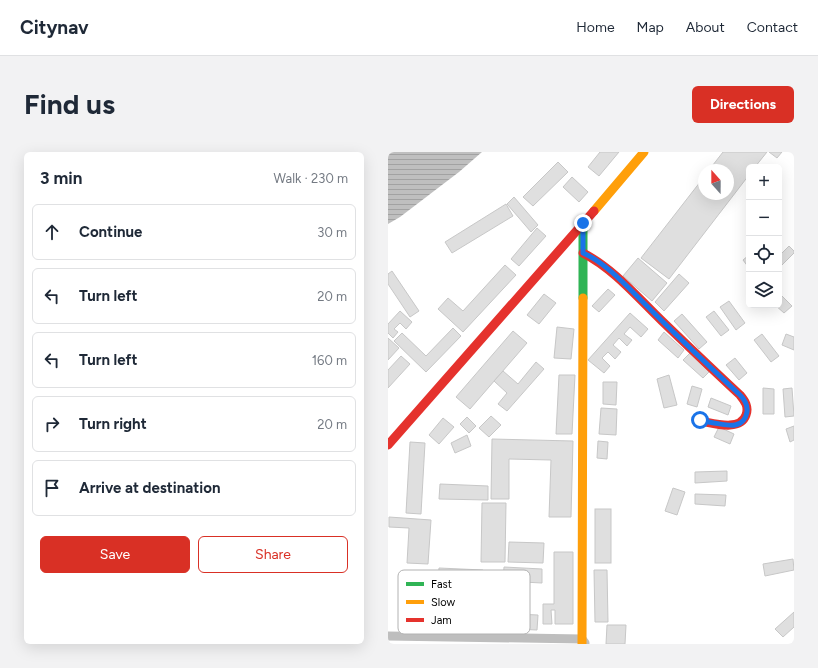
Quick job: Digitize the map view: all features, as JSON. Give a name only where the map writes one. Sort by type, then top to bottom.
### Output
[{"type":"street","points":[[388,444],[644,152]]},
{"type":"street","points":[[388,636],[583,642],[583,223]]},
{"type":"street","points":[[583,253],[593,257],[616,276],[691,350],[740,395],[745,400],[748,408],[746,416],[742,422],[734,425],[700,420]]},
{"type":"shaded area","points":[[388,152],[482,152],[459,172],[400,217],[388,224]]},
{"type":"building","points":[[600,152],[619,152],[599,176],[588,167]]},
{"type":"building","points":[[723,152],[767,152],[757,164],[746,164],[746,179],[734,194],[734,164],[714,164]]},
{"type":"building","points":[[769,152],[782,152],[777,158]]},
{"type":"building","points":[[558,162],[568,172],[533,206],[523,197]]},
{"type":"building","points":[[572,177],[588,192],[579,202],[563,187]]},
{"type":"building","points":[[698,185],[698,200],[730,200],[669,279],[641,258]]},
{"type":"building","points":[[514,197],[538,225],[531,232],[507,204]]},
{"type":"building","points":[[506,204],[513,216],[452,253],[445,242]]},
{"type":"building","points":[[537,228],[546,236],[519,266],[511,259]]},
{"type":"building","points":[[789,246],[794,251],[794,253],[782,265],[782,253]]},
{"type":"building","points":[[638,258],[667,283],[652,301],[623,276]]},
{"type":"building","points":[[505,265],[516,275],[463,332],[438,309],[448,298],[463,311]]},
{"type":"building","points":[[392,271],[419,311],[410,317],[388,284],[388,274]]},
{"type":"building","points":[[679,274],[689,283],[664,311],[655,302]]},
{"type":"building","points":[[608,289],[615,295],[599,312],[592,306]]},
{"type":"building","points":[[544,294],[556,303],[539,324],[527,315]]},
{"type":"building","points":[[782,296],[792,306],[784,313],[778,308],[782,308]]},
{"type":"building","points":[[729,301],[745,323],[736,330],[720,307]]},
{"type":"building","points":[[400,311],[412,322],[406,329],[400,323],[394,329],[398,332],[393,338],[388,333],[388,324]]},
{"type":"building","points":[[714,311],[729,330],[721,336],[706,317]]},
{"type":"building","points":[[630,313],[648,329],[641,337],[630,327],[624,334],[632,340],[627,346],[619,338],[613,345],[621,352],[615,359],[608,352],[602,358],[610,366],[604,373],[588,360]]},
{"type":"building","points":[[682,314],[707,342],[699,349],[674,321]]},
{"type":"building","points":[[557,327],[574,329],[571,359],[554,358]]},
{"type":"building","points":[[453,328],[461,336],[426,372],[394,341],[402,333],[426,356]]},
{"type":"building","points":[[513,331],[527,343],[470,409],[456,397]]},
{"type":"building","points":[[664,332],[684,350],[678,358],[658,340]]},
{"type":"building","points":[[762,334],[779,356],[771,362],[754,340]]},
{"type":"building","points":[[786,334],[794,337],[794,350],[782,345]]},
{"type":"building","points":[[388,338],[399,348],[388,360]]},
{"type":"building","points":[[690,353],[709,372],[703,378],[683,360]]},
{"type":"building","points":[[401,356],[410,364],[388,388],[388,370]]},
{"type":"building","points":[[735,358],[747,373],[739,380],[726,365]]},
{"type":"building","points":[[536,362],[544,369],[507,411],[498,404],[507,393],[494,381],[503,371],[518,384]]},
{"type":"building","points":[[559,375],[575,375],[572,434],[556,434]]},
{"type":"building","points":[[669,375],[677,405],[664,408],[657,379]]},
{"type":"building","points":[[603,382],[617,382],[616,405],[603,404]]},
{"type":"building","points":[[692,386],[702,389],[697,407],[687,404]]},
{"type":"building","points":[[763,388],[774,389],[774,414],[763,414]]},
{"type":"building","points":[[792,388],[794,416],[785,417],[783,389]]},
{"type":"building","points":[[711,398],[731,406],[728,415],[708,407]]},
{"type":"building","points":[[601,408],[617,409],[616,435],[599,434]]},
{"type":"building","points":[[491,416],[501,425],[489,437],[479,428]]},
{"type":"building","points":[[467,417],[476,426],[469,433],[460,424]]},
{"type":"building","points":[[443,418],[454,427],[439,444],[429,435]]},
{"type":"building","points":[[794,426],[794,440],[790,442],[786,429]]},
{"type":"building","points":[[719,427],[734,434],[730,444],[714,437]]},
{"type":"building","points":[[467,435],[471,446],[455,453],[451,443]]},
{"type":"building","points":[[492,439],[573,441],[571,517],[549,517],[551,460],[509,459],[509,499],[491,499]]},
{"type":"building","points":[[598,441],[608,442],[607,459],[597,458]]},
{"type":"building","points":[[410,442],[425,443],[421,514],[406,513]]},
{"type":"building","points":[[727,471],[727,481],[695,483],[695,472]]},
{"type":"building","points":[[440,484],[488,486],[488,500],[439,499]]},
{"type":"building","points":[[673,488],[685,492],[677,515],[665,511]]},
{"type":"building","points":[[695,494],[726,495],[725,506],[695,504]]},
{"type":"building","points":[[482,503],[506,503],[505,562],[481,562]]},
{"type":"building","points":[[595,509],[611,509],[611,563],[595,563]]},
{"type":"building","points":[[389,517],[431,520],[428,564],[407,563],[409,528],[389,527]]},
{"type":"building","points":[[509,542],[544,543],[543,563],[508,562]]},
{"type":"building","points":[[554,552],[573,552],[573,624],[555,624],[555,610],[551,610],[552,624],[543,624],[543,604],[554,604]]},
{"type":"building","points":[[793,559],[794,570],[765,576],[763,564]]},
{"type":"building","points":[[504,567],[542,569],[542,583],[530,582],[530,570],[504,570]]},
{"type":"building","points":[[439,568],[483,570],[439,570]]},
{"type":"building","points":[[594,570],[607,570],[608,622],[595,622]]},
{"type":"building","points":[[794,612],[794,627],[783,637],[775,629]]},
{"type":"building","points":[[530,615],[538,615],[537,630],[530,630]]},
{"type":"building","points":[[607,625],[626,625],[625,644],[606,644]]},
{"type":"traffic: fast","points":[[583,223],[583,298]]},
{"type":"traffic: slow","points":[[594,211],[644,152]]},
{"type":"traffic: slow","points":[[582,644],[583,298]]},
{"type":"traffic: jam","points":[[388,445],[594,211]]},
{"type":"traffic: jam","points":[[583,253],[605,267],[625,284],[740,395],[746,404],[746,415],[743,420],[738,423],[726,425],[700,421]]},
{"type":"route","points":[[583,223],[583,253],[593,257],[616,276],[691,350],[745,400],[748,408],[746,416],[742,422],[734,425],[700,420]]}]
